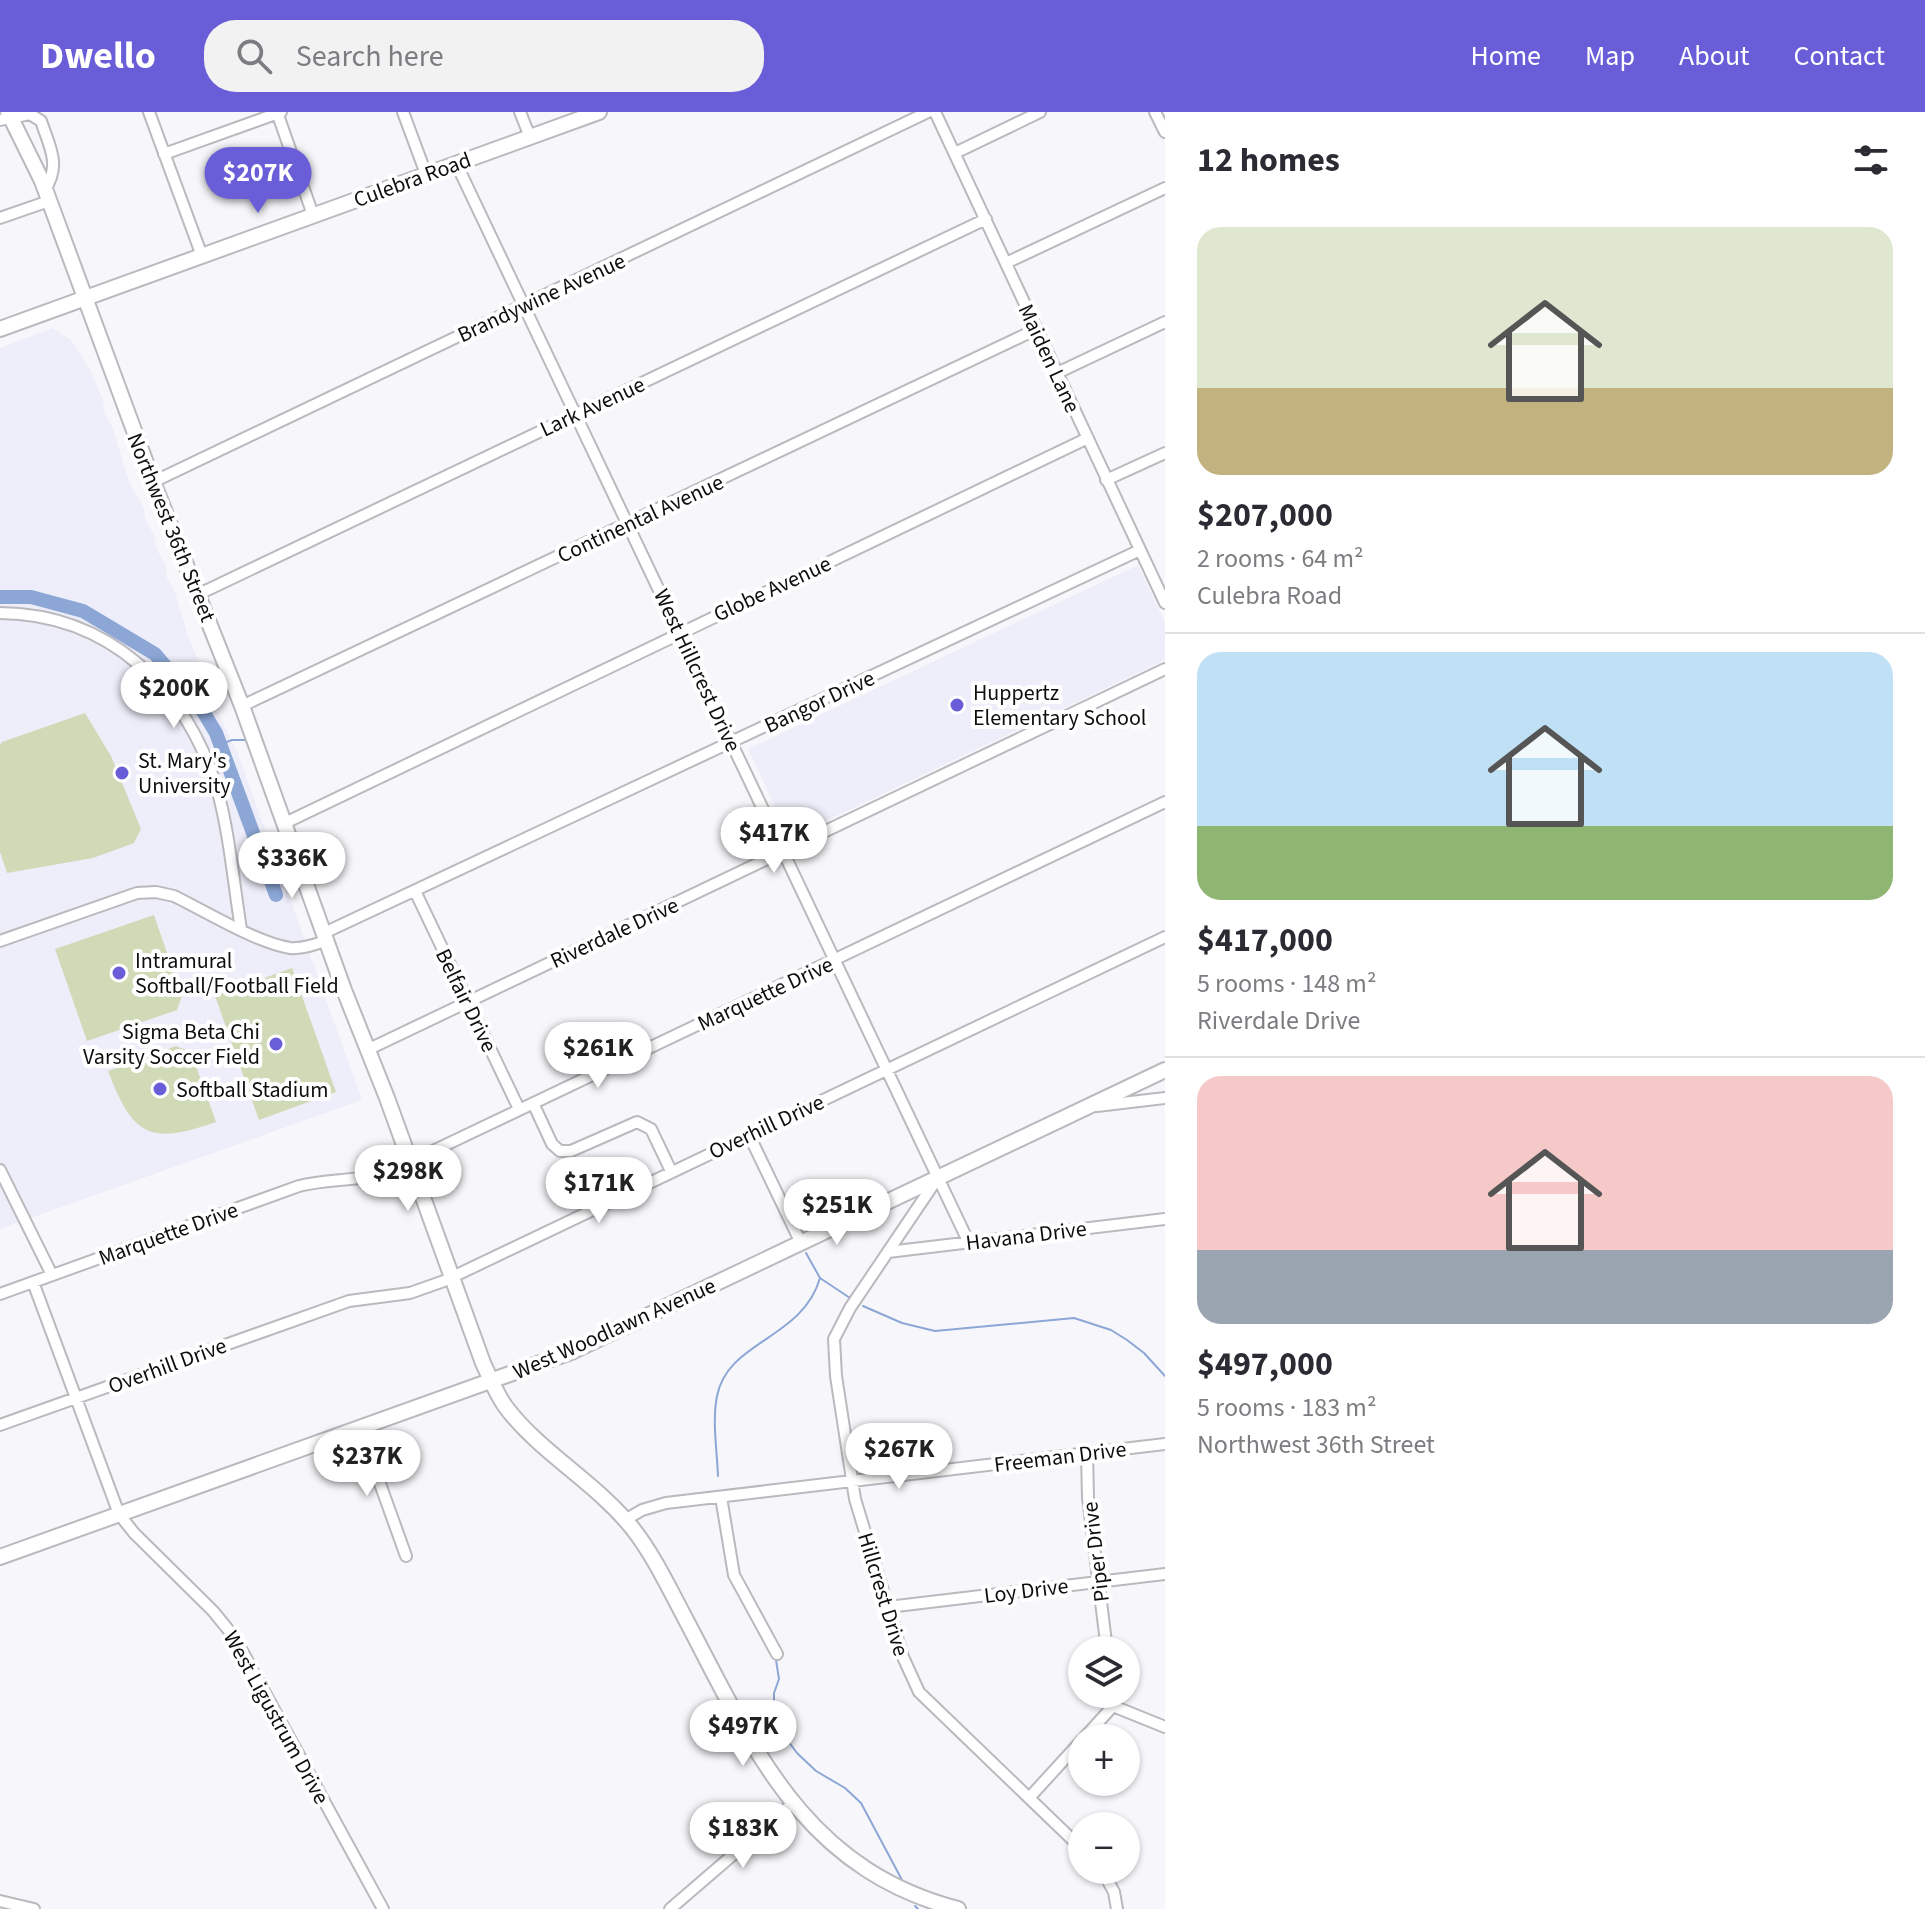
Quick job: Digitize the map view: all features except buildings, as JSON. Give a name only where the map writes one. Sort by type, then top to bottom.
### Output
[{"type":"main road","name":"Culebra Road","points":[[0,329],[599,112]]},
{"type":"main road","name":"Northwest 36th Street","points":[[6,116],[47,195],[153,482],[242,706],[491,1381],[517,1421],[625,1520],[657,1565],[762,1763],[792,1804],[822,1835],[867,1870],[933,1903],[958,1909]]},
{"type":"main road","name":"West Woodlawn Avenue","points":[[0,1557],[571,1352],[1165,1070]]},
{"type":"street","points":[[149,112],[202,256]]},
{"type":"street","points":[[164,154],[279,112],[313,215]]},
{"type":"street","points":[[403,112],[426,174]]},
{"type":"street","points":[[520,112],[530,137]]},
{"type":"street","name":"Brandywine Avenue","points":[[153,482],[928,112]]},
{"type":"street","name":"Maiden Lane","points":[[935,112],[1106,480],[1162,590],[1165,603]]},
{"type":"street","points":[[955,153],[1040,112]]},
{"type":"street","points":[[1155,112],[1165,132]]},
{"type":"street","points":[[0,218],[47,195],[55,165],[41,121],[30,114],[6,116]]},
{"type":"street","name":"West Hillcrest Drive","points":[[456,163],[937,1179]]},
{"type":"street","points":[[1006,263],[1165,188]]},
{"type":"street","name":"Lark Avenue","points":[[199,594],[986,219]]},
{"type":"street","points":[[1057,373],[1165,322]]},
{"type":"street","name":"Continental Avenue","points":[[242,706],[1037,329]]},
{"type":"street","name":"Globe Avenue","points":[[285,823],[1088,438]]},
{"type":"street","points":[[1106,480],[1165,453]]},
{"type":"street","name":"Bangor Drive","points":[[0,941],[137,893],[156,892],[174,896],[273,943],[292,948],[309,947],[415,891],[1140,550]]},
{"type":"street","points":[[0,613],[46,617],[75,627],[106,641],[160,682],[185,715],[202,746],[218,792],[241,929]]},
{"type":"street","name":"Riverdale Drive","points":[[367,1050],[1165,669]]},
{"type":"street","name":"Marquette Drive","points":[[0,1294],[299,1186],[325,1181],[363,1180],[410,1163],[1165,802]]},
{"type":"street","name":"Belfair Drive","points":[[415,891],[519,1109]]},
{"type":"street","name":"Overhill Drive","points":[[0,1425],[349,1301],[410,1293],[451,1277],[1165,937]]},
{"type":"street","points":[[1087,1107],[1165,1098]]},
{"type":"street","points":[[533,1103],[552,1144],[560,1151],[571,1151],[637,1122],[651,1129],[671,1171]]},
{"type":"street","points":[[749,1135],[801,1243]]},
{"type":"street","points":[[0,1170],[52,1275]]},
{"type":"street","points":[[937,1179],[969,1243]]},
{"type":"street","name":"Hillcrest Drive","points":[[937,1179],[844,1319],[834,1339],[836,1376],[851,1480],[903,1657],[919,1692],[1068,1836]]},
{"type":"street","name":"Havana Drive","points":[[888,1252],[1165,1219]]},
{"type":"street","name":"West Ligustrum Drive","points":[[33,1282],[119,1514],[126,1525],[213,1611],[235,1638],[383,1909]]},
{"type":"street","points":[[360,1428],[406,1556]]},
{"type":"street","name":"Freeman Drive","points":[[625,1520],[642,1510],[666,1503],[1165,1444]]},
{"type":"street","name":"Piper Drive","points":[[1087,1453],[1087,1485],[1105,1636]]},
{"type":"street","points":[[721,1497],[734,1575],[777,1654]]},
{"type":"street","name":"Loy Drive","points":[[888,1607],[1165,1574]]},
{"type":"street","points":[[1128,1708],[1165,1727]]},
{"type":"street","points":[[1029,1798],[1068,1755]]},
{"type":"street","points":[[670,1909],[792,1804]]},
{"type":"street","points":[[1110,1884],[1117,1909]]},
{"type":"street","points":[[0,1901],[34,1909]]},
{"type":"shaded area","name":"St. Mary's University","points":[[53,328],[72,341],[91,371],[103,400],[130,484],[143,506],[157,550],[165,563],[167,578],[175,592],[188,636],[206,679],[207,691],[237,751],[362,1100],[0,1229],[0,348]]},
{"type":"shaded area","name":"Huppertz Elementary School","points":[[1138,565],[1165,622],[1165,660],[790,838],[748,749]]},
{"type":"green space","points":[[85,713],[111,756],[141,829],[134,843],[93,858],[7,873],[0,852],[0,745]]},
{"type":"green space","name":"Intramural Softball/Football Field","points":[[154,915],[182,996],[177,1010],[87,1041],[55,949]]},
{"type":"green space","name":"Sigma Beta Chi Varsity Soccer Field","points":[[292,968],[336,1092],[259,1120],[215,996]]},
{"type":"green space","name":"Softball Stadium","points":[[176,1046],[191,1052],[216,1122],[175,1133],[147,1130],[126,1110],[108,1071]]},
{"type":"waterway","points":[[0,597],[31,597],[83,611],[155,654],[201,708],[216,733],[276,895]]},
{"type":"waterway","points":[[221,744],[246,740]]},
{"type":"waterway","points":[[806,1253],[820,1278],[850,1298]]},
{"type":"waterway","points":[[718,1476],[715,1415],[717,1396],[724,1377],[750,1350],[798,1315],[811,1299],[820,1278]]},
{"type":"waterway","points":[[863,1306],[902,1323],[935,1331],[1074,1318],[1111,1330],[1127,1340],[1165,1376]]},
{"type":"waterway","points":[[776,1660],[779,1679],[774,1693],[774,1712],[782,1733],[816,1771],[845,1788],[861,1803],[902,1880]]},
{"type":"waterway","points":[[915,1906],[918,1909]]},
{"type":"place","name":"Huppertz Elementary School","points":[[957,705]]},
{"type":"place","name":"St. Mary's University","points":[[122,773]]},
{"type":"place","name":"Intramural Softball/Football Field","points":[[119,973]]},
{"type":"place","name":"Sigma Beta Chi Varsity Soccer Field","points":[[276,1044]]},
{"type":"place","name":"Softball Stadium","points":[[160,1089]]}]
